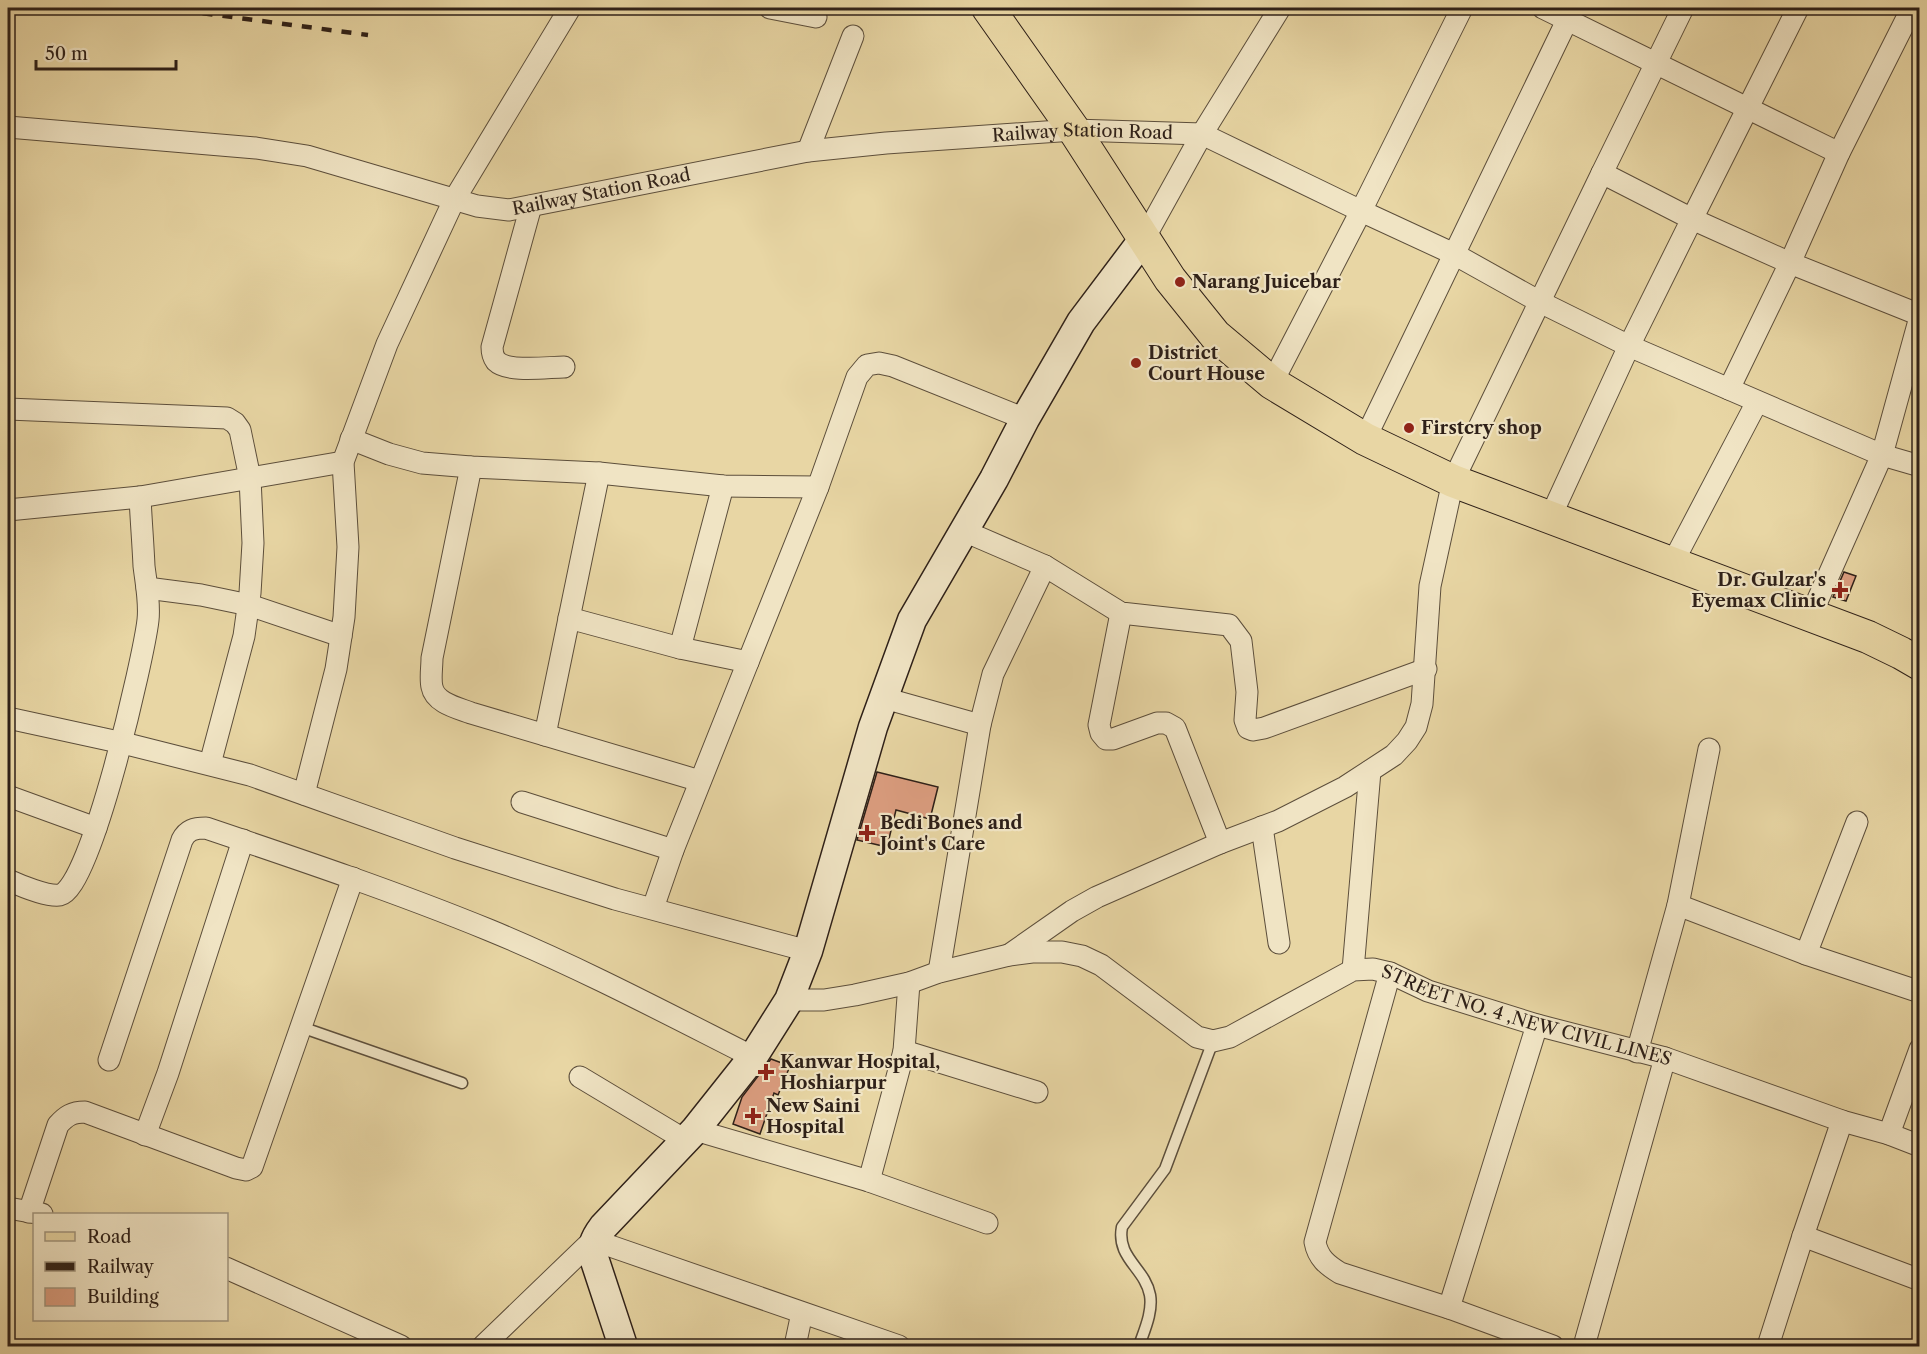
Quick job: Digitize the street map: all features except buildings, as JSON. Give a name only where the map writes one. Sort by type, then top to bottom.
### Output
[{"type":"main road","points":[[988,8],[1074,130],[1170,279],[1215,334],[1272,383],[1365,438],[1453,481],[1868,637],[1920,664]]},
{"type":"main road","points":[[623,1347],[592,1251],[593,1240],[690,1135],[753,1057],[789,1000],[808,951],[873,727],[912,620],[1081,322],[1145,237]]},
{"type":"street","points":[[304,794],[336,669],[341,636],[346,598],[348,547],[343,462],[351,438],[387,344],[454,200],[570,8]]},
{"type":"street","points":[[770,8],[816,17]]},
{"type":"street","points":[[1145,237],[1202,134],[1280,8]]},
{"type":"street","points":[[1272,383],[1462,8]]},
{"type":"street","points":[[1543,8],[1570,14],[1656,63],[1839,153]]},
{"type":"street","points":[[1009,955],[1072,911],[1097,897],[1220,843],[1278,821],[1345,787],[1394,755],[1407,741],[1416,727],[1422,704],[1430,585],[1453,481],[1683,8]]},
{"type":"street","points":[[1550,518],[1629,346],[1798,8]]},
{"type":"street","points":[[1729,389],[1790,263],[1839,153],[1912,8]]},
{"type":"street","points":[[1365,438],[1570,14]]},
{"type":"street","points":[[808,152],[853,36]]},
{"type":"street","name":"Railway Station Road","points":[[8,128],[256,148],[307,156],[454,200],[509,210],[808,152],[886,143],[1074,130],[1202,134]]},
{"type":"street","points":[[1202,134],[1454,254],[1540,302],[1629,346],[1882,455],[1920,466]]},
{"type":"street","points":[[1602,172],[1692,219],[1790,263],[1920,316],[1882,455],[1811,615]]},
{"type":"street","points":[[531,206],[492,347],[492,355],[503,366],[514,368],[564,367]]},
{"type":"street","points":[[653,908],[700,781],[818,487],[857,377],[867,365],[879,363],[893,366],[1025,419]]},
{"type":"street","points":[[1672,564],[1757,402]]},
{"type":"street","points":[[8,409],[227,418],[236,423],[240,430],[250,478],[253,543],[249,605],[244,636],[210,764]]},
{"type":"street","points":[[351,438],[389,454],[422,463],[599,473],[723,486],[818,487]]},
{"type":"street","points":[[8,510],[140,497],[343,462]]},
{"type":"street","points":[[471,467],[432,658],[432,688],[439,698],[448,705],[471,713],[700,781]]},
{"type":"street","points":[[545,735],[599,473]]},
{"type":"street","points":[[680,648],[723,486]]},
{"type":"street","points":[[8,880],[61,895],[67,891],[76,874],[96,828],[123,743],[148,619],[140,497]]},
{"type":"street","points":[[964,531],[1045,566],[1121,612],[1229,625],[1241,641],[1247,692],[1245,720],[1248,728],[1253,730],[1426,669]]},
{"type":"street","points":[[939,972],[980,725],[993,674],[1045,566]]},
{"type":"street","points":[[147,588],[201,595],[249,605],[341,636]]},
{"type":"street","points":[[1121,612],[1100,725],[1101,734],[1106,739],[1113,739],[1157,723],[1166,723],[1175,728],[1220,843]]},
{"type":"street","points":[[569,618],[680,648],[748,662]]},
{"type":"street","points":[[884,698],[980,725]]},
{"type":"street","points":[[8,718],[123,743],[250,775],[455,848],[615,899],[808,951]]},
{"type":"street","points":[[1637,1052],[1678,905],[1709,749]]},
{"type":"street","points":[[789,1000],[824,1000],[909,983],[939,972],[1009,955],[1062,952],[1082,956],[1101,964],[1197,1037],[1213,1041],[1230,1037],[1353,970],[1370,771]]},
{"type":"street","points":[[8,796],[96,828]]},
{"type":"street","points":[[522,802],[673,850]]},
{"type":"street","points":[[1806,954],[1857,822]]},
{"type":"street","points":[[1262,827],[1279,943]]},
{"type":"street","points":[[109,1060],[175,858],[186,833],[196,828],[206,828],[353,878],[492,931],[617,988],[753,1057]]},
{"type":"street","points":[[145,1135],[168,1073],[243,840]]},
{"type":"street","points":[[8,1208],[35,1213],[58,1125],[65,1117],[75,1112],[85,1112],[236,1168],[246,1170],[252,1167],[353,878]]},
{"type":"street","points":[[1678,905],[1806,954],[1920,992]]},
{"type":"street","name":"STREET NO. 4 ,NEW CIVIL LINES","points":[[1353,970],[1374,969],[1389,973],[1428,991],[1537,1025],[1665,1058],[1842,1121],[1889,1134],[1920,1146]]},
{"type":"street","points":[[1389,973],[1315,1242],[1317,1254],[1328,1266],[1340,1273],[1449,1308],[1553,1347]]},
{"type":"street","points":[[869,1181],[904,1051],[909,983]]},
{"type":"street","points":[[1449,1308],[1537,1025]]},
{"type":"street","points":[[1889,1134],[1920,1050]]},
{"type":"street","points":[[904,1051],[1037,1092]]},
{"type":"street","points":[[1584,1347],[1665,1058]]},
{"type":"street","points":[[580,1077],[690,1135],[869,1181],[987,1223]]},
{"type":"street","points":[[1768,1347],[1842,1121]]},
{"type":"street","points":[[1803,1236],[1920,1280]]},
{"type":"street","points":[[483,1347],[593,1240],[899,1347]]},
{"type":"street","points":[[228,1269],[401,1347]]},
{"type":"street","points":[[795,1347],[802,1313]]},
{"type":"lane","points":[[302,1027],[462,1083]]},
{"type":"lane","points":[[1139,1347],[1148,1320],[1151,1304],[1150,1293],[1123,1250],[1120,1237],[1122,1227],[1165,1169],[1213,1041]]},
{"type":"railway","points":[[163,8],[368,35]]},
{"type":"place","name":"Narang Juicebar","points":[[1180,282]]},
{"type":"place","name":"District Court House","points":[[1136,363]]},
{"type":"place","name":"Firstcry shop","points":[[1409,428]]},
{"type":"place","name":"Dr. Gulzar's Eyemax Clinic","points":[[1840,590]]},
{"type":"place","name":"Bedi Bones and Joint's Care","points":[[867,833]]},
{"type":"place","name":"Kanwar Hospital, Hoshiarpur","points":[[766,1072]]},
{"type":"place","name":"New Saini Hospital","points":[[753,1116]]}]
